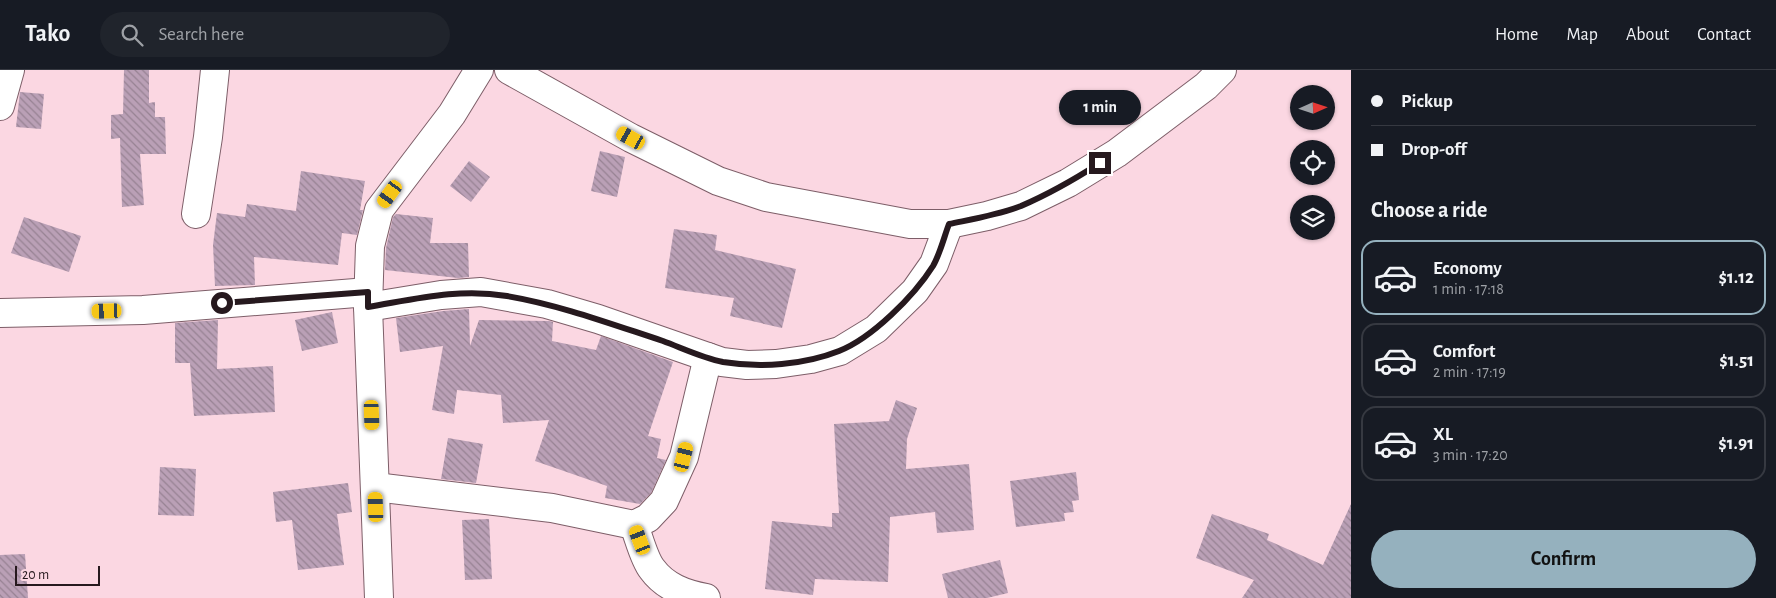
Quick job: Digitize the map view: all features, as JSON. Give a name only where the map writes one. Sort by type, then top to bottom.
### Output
[{"type":"street","points":[[0,106],[10,70]]},
{"type":"street","points":[[196,214],[208,137],[215,70]]},
{"type":"street","points":[[379,598],[368,300],[370,246],[379,210],[452,114],[478,70]]},
{"type":"street","points":[[510,70],[631,138],[718,181],[766,197],[910,224],[949,224],[987,216],[1021,206],[1068,183],[1117,153],[1206,86],[1222,70]]},
{"type":"street","points":[[0,314],[368,300],[481,292],[546,304],[598,319],[722,362],[776,364],[811,359],[840,351],[876,329],[915,291],[934,264],[949,224]]},
{"type":"street","points":[[375,487],[552,508],[634,525],[648,518],[664,501],[684,457],[708,357]]},
{"type":"street","points":[[634,525],[651,568],[666,584],[687,595],[706,598]]},
{"type":"building","points":[[124,70],[149,70],[149,103],[155,102],[155,117],[165,117],[166,154],[140,154],[144,205],[122,207],[120,138],[111,139],[111,115],[123,114]]},
{"type":"building","points":[[20,92],[44,94],[41,129],[16,127]]},
{"type":"building","points":[[600,151],[625,157],[617,197],[591,191]]},
{"type":"building","points":[[469,161],[490,177],[471,202],[450,186]]},
{"type":"building","points":[[301,171],[365,181],[360,210],[363,210],[357,235],[342,233],[338,265],[254,257],[255,285],[215,286],[213,245],[217,213],[245,217],[247,204],[296,211]]},
{"type":"building","points":[[396,214],[433,218],[430,243],[468,243],[469,277],[458,278],[385,270],[386,248],[393,217]]},
{"type":"building","points":[[24,217],[81,236],[69,272],[11,253]]},
{"type":"building","points":[[674,229],[717,235],[715,250],[796,269],[782,328],[730,316],[734,298],[665,288]]},
{"type":"building","points":[[469,309],[470,346],[479,320],[549,321],[553,322],[552,341],[596,350],[601,336],[673,362],[648,436],[661,439],[657,458],[666,460],[651,493],[640,504],[605,498],[607,486],[535,461],[549,420],[503,423],[501,395],[457,390],[454,414],[432,410],[443,346],[400,352],[396,318]]},
{"type":"building","points":[[332,312],[338,343],[302,351],[295,320]]},
{"type":"building","points":[[218,320],[217,369],[273,366],[275,412],[194,416],[190,363],[175,363],[175,323]]},
{"type":"building","points":[[896,400],[917,408],[907,439],[906,469],[969,464],[974,530],[937,533],[935,512],[890,517],[888,582],[815,579],[813,595],[765,589],[772,521],[832,527],[832,513],[839,513],[834,424],[889,421]]},
{"type":"building","points":[[448,438],[483,444],[476,483],[441,479]]},
{"type":"building","points":[[160,467],[196,469],[194,516],[158,515]]},
{"type":"building","points":[[1076,472],[1079,500],[1072,501],[1074,512],[1064,513],[1065,521],[1016,527],[1010,481]]},
{"type":"building","points":[[348,483],[352,512],[337,514],[344,565],[298,570],[292,520],[276,522],[273,492]]},
{"type":"building","points":[[1351,504],[1351,598],[1242,598],[1254,580],[1196,558],[1212,514],[1269,534],[1267,540],[1323,565]]},
{"type":"building","points":[[489,519],[492,579],[465,580],[462,520]]},
{"type":"building","points":[[25,554],[28,598],[0,598],[0,555]]},
{"type":"building","points":[[1000,560],[1008,593],[987,598],[948,598],[942,574]]},
{"type":"route","points":[[222,303],[368,292],[368,307],[441,295],[481,292],[546,304],[598,319],[722,362],[776,364],[811,359],[840,351],[876,329],[915,291],[934,264],[949,224],[1021,206],[1068,183],[1100,163]]}]
